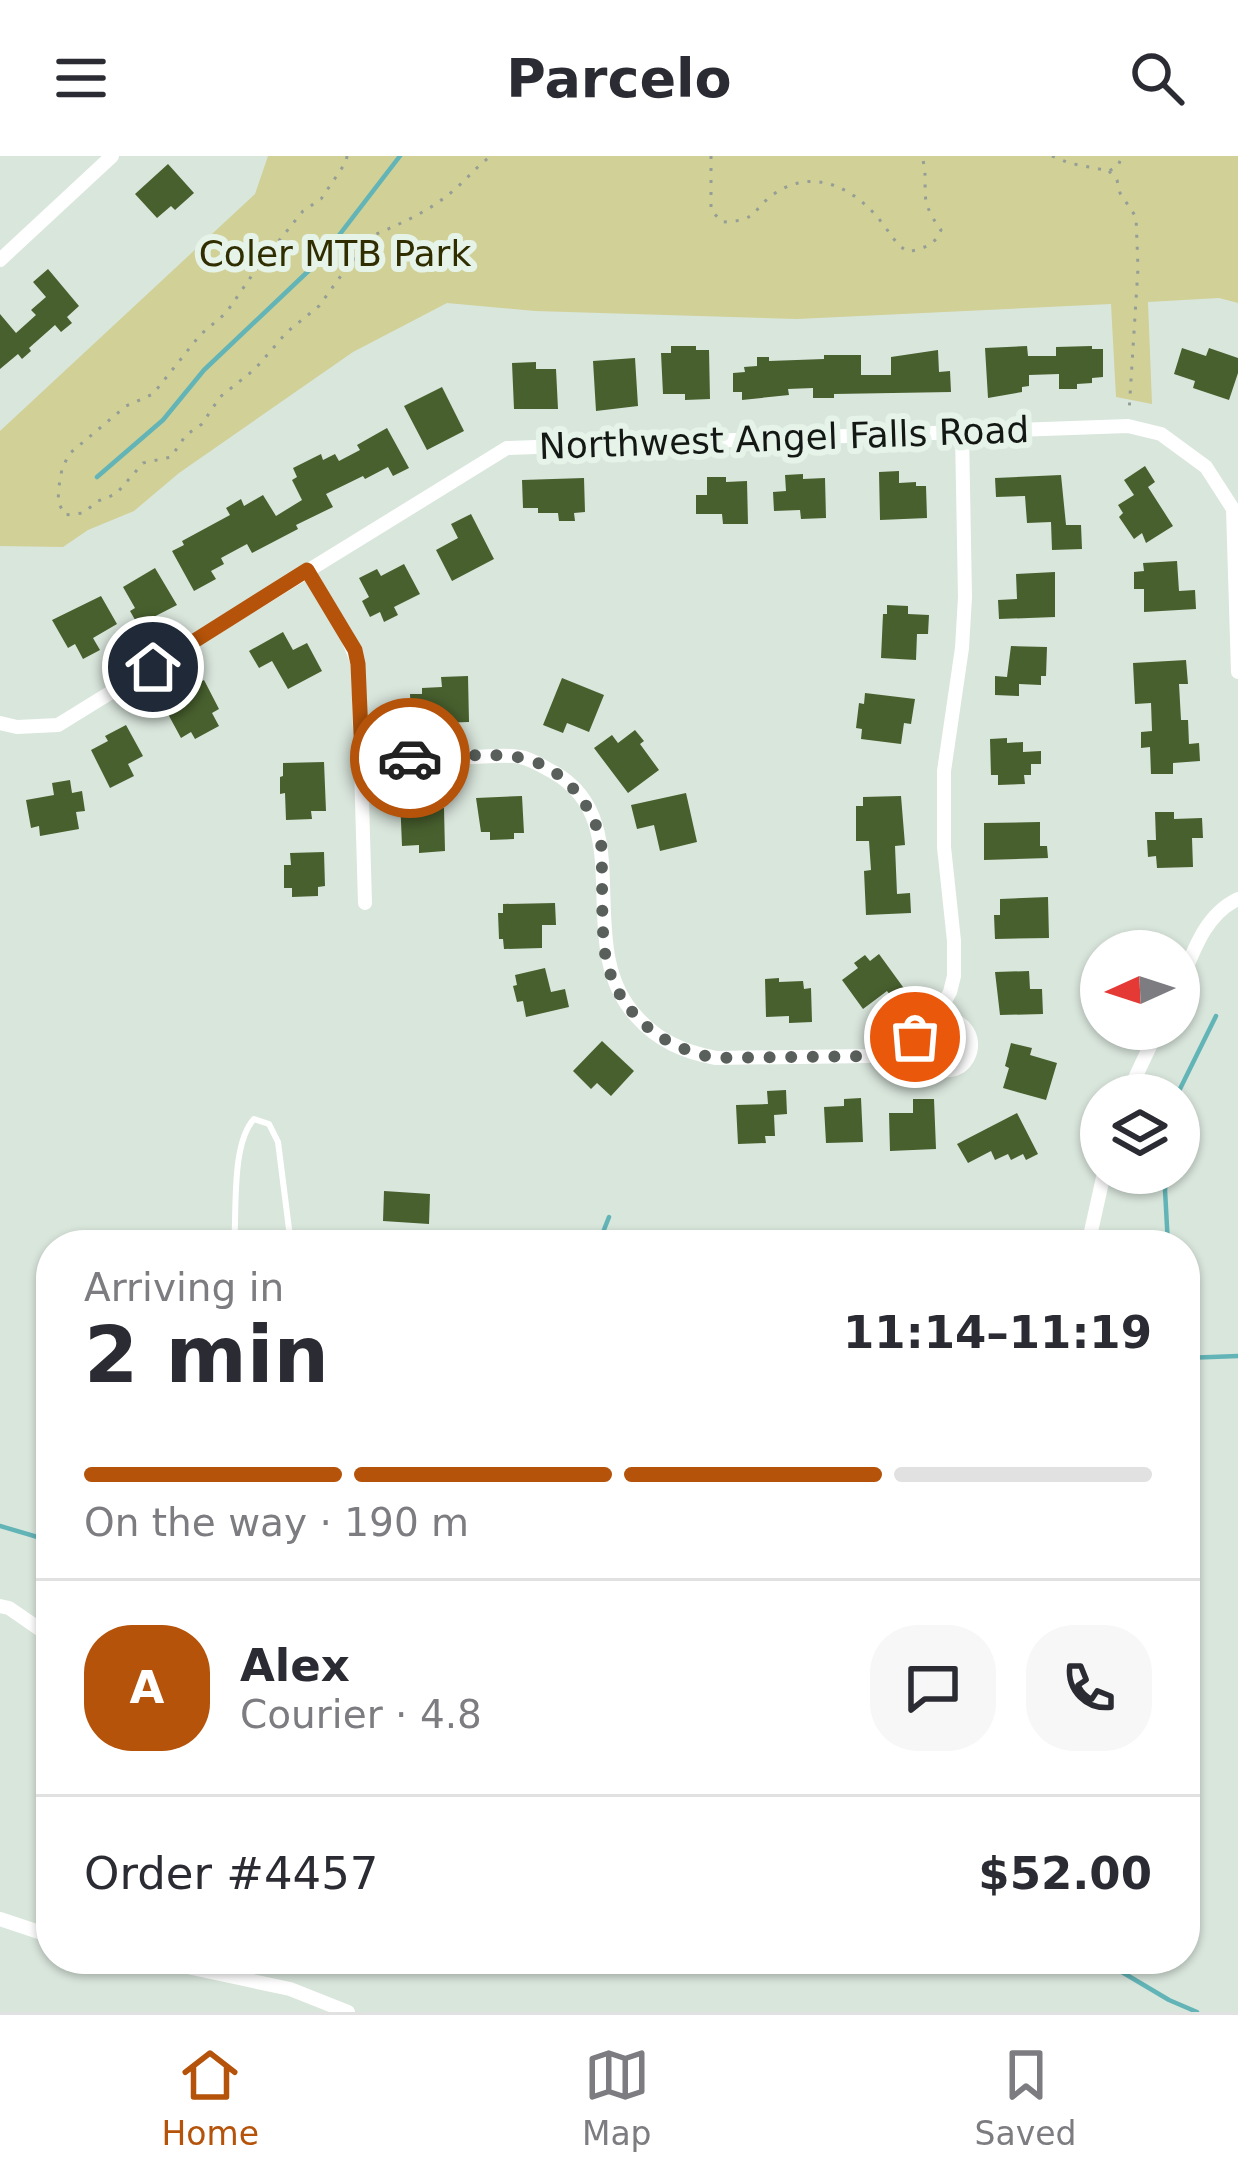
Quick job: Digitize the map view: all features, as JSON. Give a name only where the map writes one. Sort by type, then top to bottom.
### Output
[{"type":"street","points":[[0,260],[112,156]]},
{"type":"street","name":"Northwest Angel Falls Road","points":[[0,722],[17,727],[58,725],[507,448],[1128,426],[1161,434],[1206,467],[1233,508],[1238,672]]},
{"type":"street","points":[[362,758],[519,757],[561,776],[597,824],[604,946],[610,972],[629,1009],[668,1043],[716,1058],[868,1056],[912,1039],[933,1022],[954,976],[944,847],[944,771],[962,648],[962,432]]},
{"type":"street","points":[[307,570],[355,650],[358,664],[365,903]]},
{"type":"street","points":[[1200,938],[1224,906],[1238,898]]},
{"type":"street","points":[[912,1039],[935,1066],[952,1070],[963,1065],[972,1050],[967,1030],[940,1011]]},
{"type":"street","points":[[1091,1230],[1099,1194]]},
{"type":"street","points":[[0,1606],[36,1627]]},
{"type":"street","points":[[0,1919],[36,1931]]},
{"type":"street","points":[[220,1974],[290,1989],[348,2012]]},
{"type":"lane","points":[[236,1230],[240,1151],[254,1119],[268,1124],[278,1142],[288,1230]]},
{"type":"path","points":[[347,156],[321,199],[303,212],[226,313],[200,335],[153,394],[126,406],[70,454],[59,486],[58,502],[64,515],[83,513],[116,494],[142,463],[170,457],[220,397],[256,369],[287,332],[319,306],[351,262],[368,249],[374,235],[420,215],[491,156]]},
{"type":"path","points":[[711,156],[711,210],[722,222],[741,222],[756,214],[768,198],[797,182],[834,183],[880,220],[896,244],[908,252],[926,248],[941,230],[925,204],[922,156]]},
{"type":"path","points":[[1054,156],[1108,172],[1136,217],[1138,268],[1128,426]]},
{"type":"path","points":[[1108,172],[1122,156]]},
{"type":"green space","name":"Coler MTB Park","points":[[268,156],[1238,156],[1238,303],[1219,298],[1148,302],[1152,404],[1116,397],[1111,304],[797,319],[535,311],[447,303],[353,352],[179,473],[134,511],[88,530],[63,547],[0,546],[0,431],[255,194]]},
{"type":"building","points":[[168,164],[194,193],[157,218],[135,194]]},
{"type":"building","points":[[48,269],[79,306],[67,317],[72,323],[61,332],[55,325],[22,359],[18,354],[0,369],[0,314],[16,333],[36,315],[31,310],[46,297],[33,282]]},
{"type":"building","points":[[671,346],[709,350],[710,399],[685,400],[685,394],[663,394],[661,353],[671,353]]},
{"type":"building","points":[[1027,346],[1028,356],[1056,356],[1056,347],[1103,349],[1103,377],[1077,384],[1077,389],[1059,389],[1059,374],[1029,375],[1029,386],[1022,387],[1022,392],[988,398],[985,348]]},
{"type":"building","points":[[1182,348],[1206,356],[1209,348],[1238,358],[1229,400],[1193,388],[1195,381],[1174,374]]},
{"type":"building","points":[[938,350],[939,372],[950,371],[951,392],[813,398],[813,388],[742,400],[742,392],[733,392],[733,373],[757,366],[757,357],[769,357],[769,361],[861,355],[861,375],[891,375],[891,357]]},
{"type":"building","points":[[635,358],[638,406],[596,411],[593,361]]},
{"type":"building","points":[[536,362],[536,369],[556,369],[558,409],[514,409],[512,363]]},
{"type":"building","points":[[442,387],[464,431],[427,450],[404,406]]},
{"type":"building","points":[[387,428],[409,468],[393,476],[388,467],[326,494],[333,507],[252,553],[247,544],[221,558],[224,564],[211,571],[216,579],[194,591],[172,551],[184,545],[182,541],[230,515],[226,508],[241,499],[244,506],[263,495],[276,516],[302,500],[292,480],[297,477],[293,468],[321,454],[323,460],[335,454],[339,461]]},
{"type":"building","points":[[1145,466],[1155,482],[1148,487],[1173,526],[1146,543],[1142,533],[1134,539],[1119,517],[1123,513],[1118,505],[1134,495],[1124,480]]},
{"type":"building","points":[[899,471],[899,483],[926,486],[927,518],[880,520],[879,472]]},
{"type":"building","points":[[803,474],[803,479],[825,478],[826,518],[801,519],[800,510],[774,511],[773,492],[786,491],[785,475]]},
{"type":"building","points":[[1061,475],[1066,525],[1081,525],[1082,549],[1052,550],[1051,522],[1027,523],[1025,496],[996,497],[995,478]]},
{"type":"building","points":[[707,477],[747,481],[748,524],[723,524],[722,514],[696,514],[696,495],[707,495]]},
{"type":"building","points":[[584,478],[585,512],[574,513],[575,521],[559,521],[558,513],[523,508],[522,480]]},
{"type":"building","points":[[471,514],[494,559],[452,581],[436,550],[458,538],[451,524]]},
{"type":"building","points":[[1177,561],[1179,591],[1195,590],[1196,609],[1144,612],[1144,589],[1134,589],[1134,572],[1144,571],[1143,563]]},
{"type":"building","points":[[404,564],[420,594],[394,607],[398,615],[384,622],[380,612],[370,617],[362,601],[369,597],[359,578],[377,569],[381,576]]},
{"type":"building","points":[[155,568],[177,605],[138,625],[123,587]]},
{"type":"building","points":[[1055,572],[1055,617],[999,619],[998,600],[1017,599],[1016,574]]},
{"type":"building","points":[[101,596],[117,624],[93,638],[100,650],[83,659],[75,644],[68,648],[52,620]]},
{"type":"building","points":[[887,605],[908,606],[908,614],[929,615],[928,634],[917,634],[916,660],[881,658]]},
{"type":"building","points":[[283,632],[293,650],[307,643],[322,671],[288,689],[272,661],[259,668],[249,651]]},
{"type":"building","points":[[1011,646],[1047,647],[1046,676],[1041,676],[1041,685],[1019,684],[1019,696],[995,695],[995,676],[1007,677]]},
{"type":"building","points":[[1186,660],[1188,684],[1179,684],[1181,720],[1188,720],[1189,744],[1199,743],[1200,761],[1173,763],[1173,774],[1151,774],[1150,747],[1141,748],[1141,732],[1152,731],[1151,703],[1135,704],[1133,663]]},
{"type":"building","points":[[468,676],[469,722],[411,724],[410,694],[442,687],[441,677]]},
{"type":"building","points":[[562,678],[604,695],[589,732],[567,723],[563,733],[543,725]]},
{"type":"building","points":[[204,680],[219,709],[212,713],[219,726],[195,739],[191,732],[181,738],[162,703]]},
{"type":"building","points":[[865,693],[915,699],[911,724],[904,723],[901,744],[861,739],[862,729],[856,728]]},
{"type":"building","points":[[126,725],[143,756],[128,764],[134,776],[110,788],[91,750]]},
{"type":"building","points":[[635,730],[659,770],[628,793],[594,748],[612,735],[618,743]]},
{"type":"building","points":[[1007,738],[1007,743],[1023,742],[1023,752],[1041,751],[1041,764],[1031,764],[1025,784],[998,785],[998,775],[991,775],[990,739]]},
{"type":"building","points":[[324,762],[326,811],[311,811],[312,819],[286,820],[285,793],[280,794],[283,763]]},
{"type":"building","points":[[70,780],[72,793],[82,791],[85,811],[76,812],[79,829],[40,836],[39,826],[31,828],[26,800],[54,795],[52,783]]},
{"type":"building","points":[[686,793],[697,842],[660,851],[654,825],[637,829],[631,805]]},
{"type":"building","points":[[422,796],[422,809],[444,808],[445,851],[419,853],[419,845],[402,846],[400,797]]},
{"type":"building","points":[[522,796],[524,833],[514,833],[514,839],[490,840],[490,832],[481,832],[476,798]]},
{"type":"building","points":[[901,796],[905,845],[895,846],[897,894],[910,893],[911,913],[866,915],[864,871],[871,870],[869,841],[856,841],[856,806],[863,806],[863,797]]},
{"type":"building","points":[[1155,812],[1174,812],[1174,819],[1202,818],[1203,838],[1192,838],[1193,867],[1157,868],[1156,856],[1148,857],[1147,840],[1156,840]]},
{"type":"building","points":[[1040,822],[1040,846],[1047,846],[1048,858],[984,860],[984,823]]},
{"type":"building","points":[[324,852],[325,886],[318,887],[318,896],[292,897],[292,888],[284,888],[284,865],[291,865],[290,853]]},
{"type":"building","points":[[1048,897],[1049,938],[995,939],[994,915],[1000,915],[1000,899]]},
{"type":"building","points":[[555,903],[556,925],[542,925],[542,948],[504,949],[498,913],[503,913],[503,904]]},
{"type":"building","points":[[879,954],[911,998],[899,1007],[887,991],[863,1009],[842,980],[858,968],[854,963],[865,955],[870,961]]},
{"type":"building","points":[[545,968],[551,992],[565,989],[569,1007],[526,1017],[523,1001],[517,1002],[515,975]]},
{"type":"building","points":[[1029,971],[1030,989],[1042,989],[1043,1014],[1000,1015],[995,972]]},
{"type":"building","points":[[779,978],[779,982],[803,981],[804,989],[811,988],[812,1022],[766,1017],[765,979]]},
{"type":"building","points":[[602,1041],[634,1071],[611,1096],[597,1083],[591,1089],[573,1071]]},
{"type":"building","points":[[1011,1043],[1032,1048],[1030,1055],[1057,1063],[1046,1100],[1003,1088]]},
{"type":"building","points":[[786,1090],[787,1114],[774,1115],[775,1136],[765,1136],[766,1143],[738,1144],[736,1105],[768,1104],[767,1091]]},
{"type":"building","points":[[861,1098],[863,1142],[826,1143],[824,1107],[844,1106],[844,1099]]},
{"type":"building","points":[[913,1099],[934,1099],[936,1149],[890,1151],[889,1113],[913,1113]]},
{"type":"building","points":[[1017,1113],[1038,1154],[1026,1160],[1023,1154],[1011,1160],[1008,1154],[995,1160],[991,1151],[968,1163],[957,1144]]},
{"type":"building","points":[[384,1191],[430,1194],[429,1224],[383,1221]]},
{"type":"waterway","points":[[97,477],[163,420],[204,370],[320,260],[400,156]]},
{"type":"waterway","points":[[1187,1074],[1216,1016]]},
{"type":"waterway","points":[[1165,1194],[1167,1230]]},
{"type":"waterway","points":[[604,1230],[609,1217]]},
{"type":"waterway","points":[[1200,1357],[1238,1356]]},
{"type":"waterway","points":[[0,1526],[36,1537]]},
{"type":"waterway","points":[[1125,1974],[1197,2012]]},
{"type":"way so far","points":[[410,758],[519,757],[561,776],[579,794],[601,841],[604,946],[610,972],[629,1009],[668,1043],[716,1058],[868,1056],[915,1037]]},
{"type":"route","points":[[153,667],[307,570],[355,650],[362,758],[410,758]]}]
